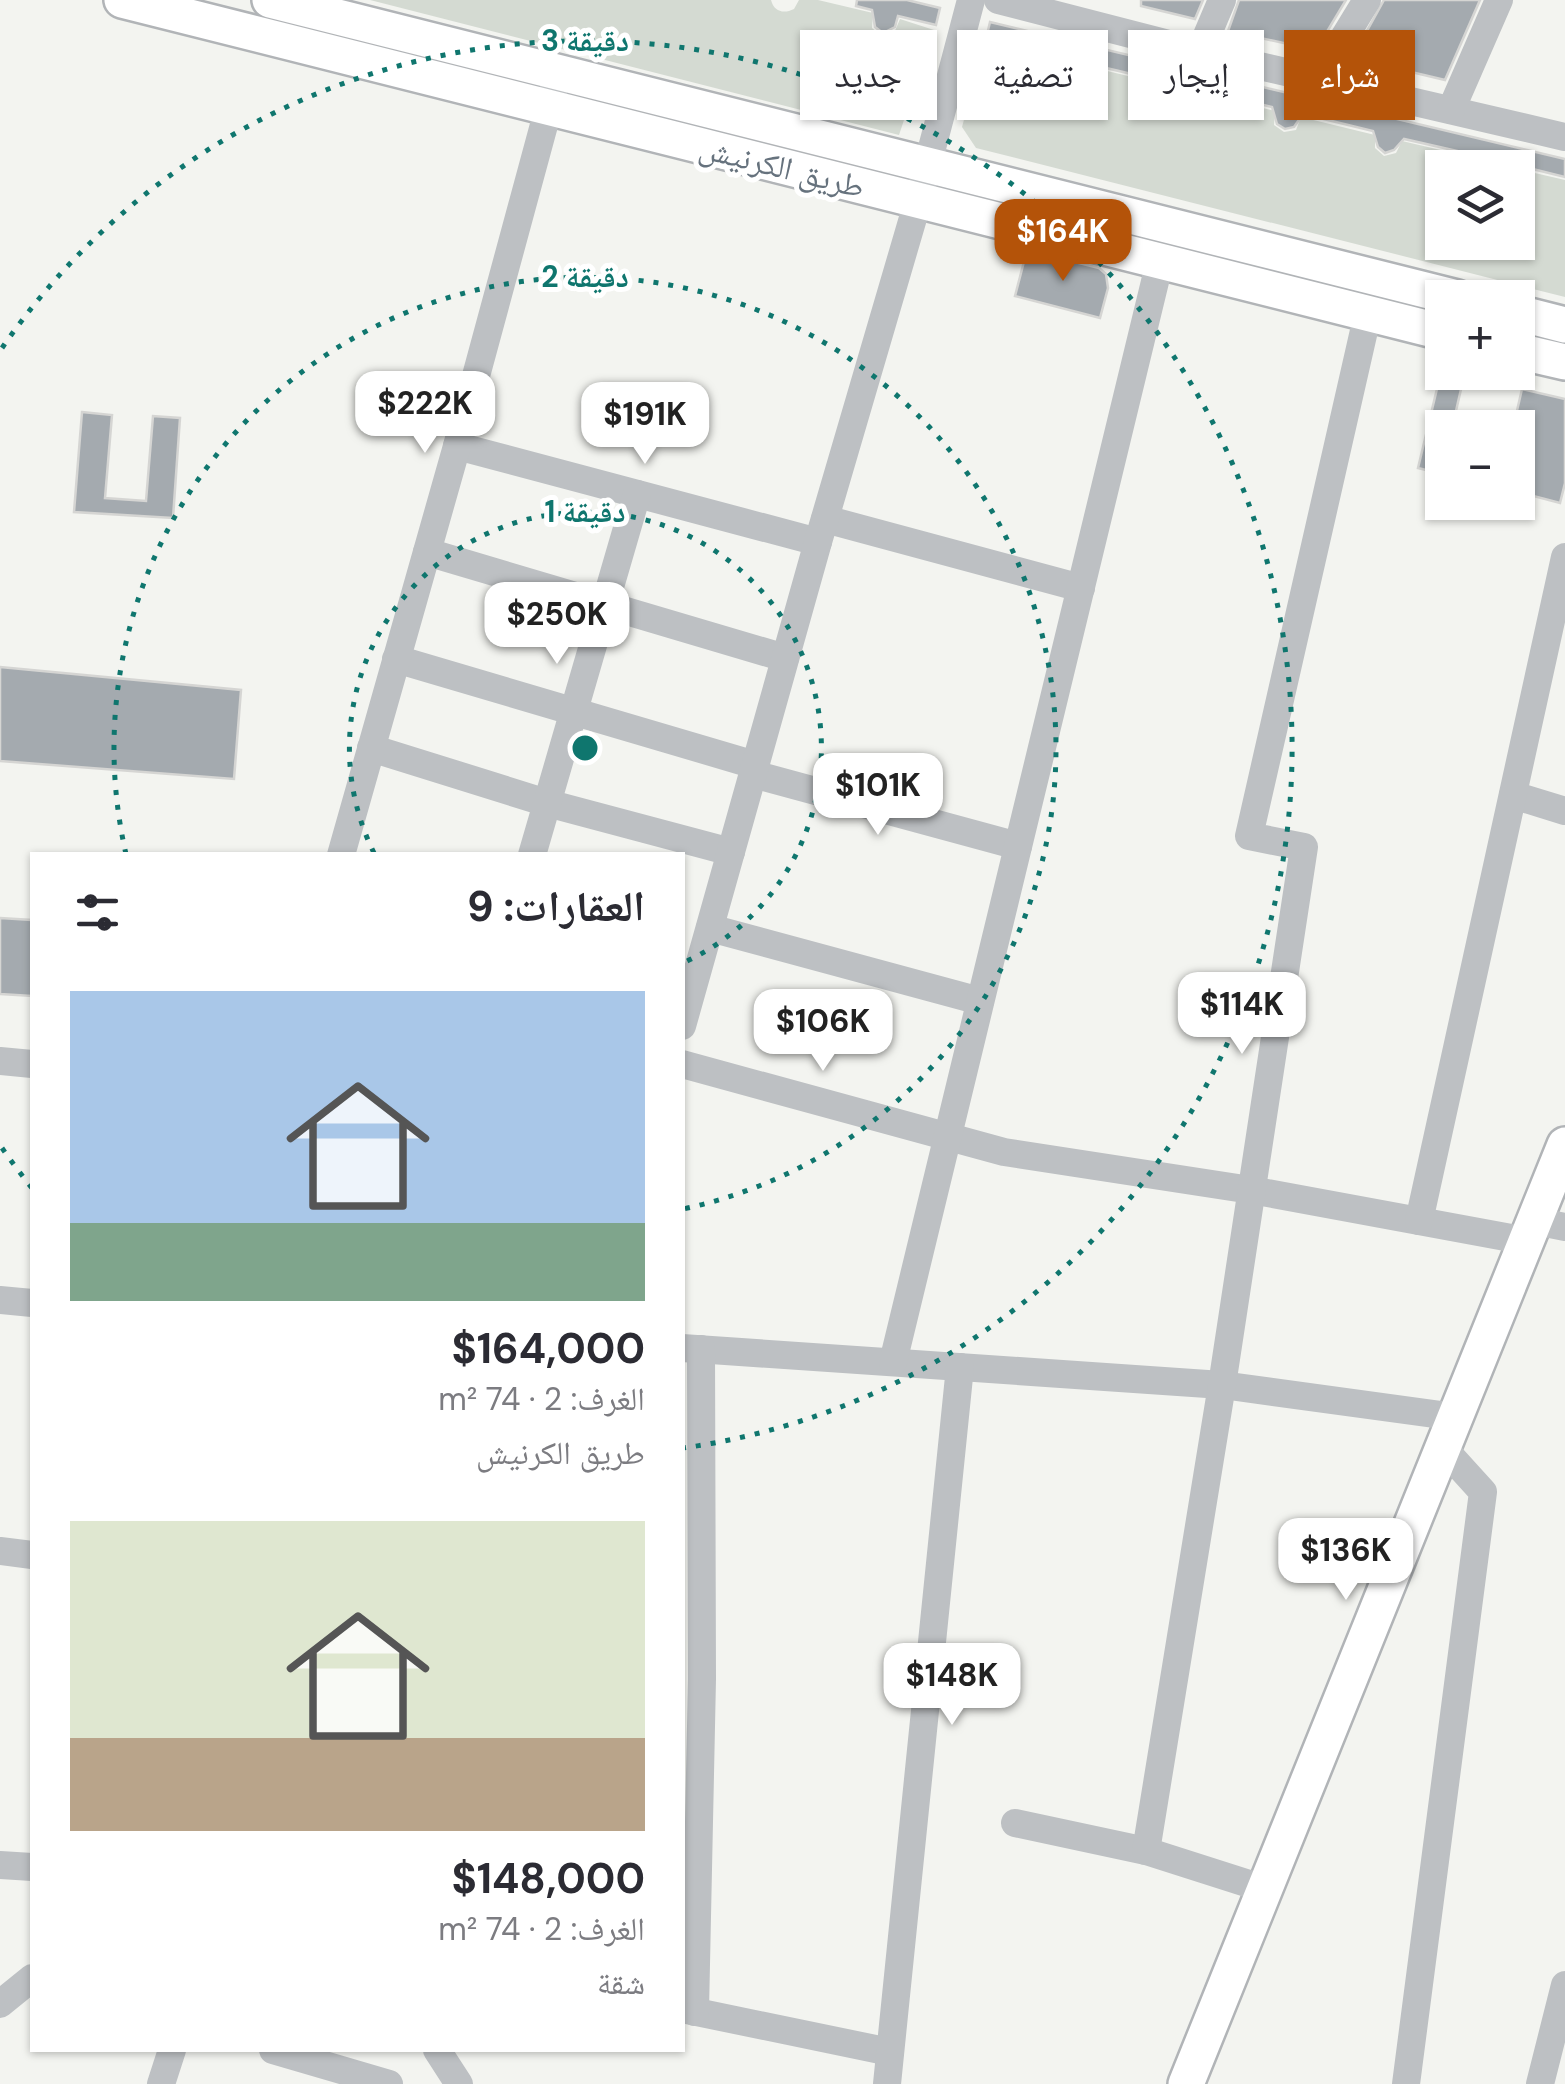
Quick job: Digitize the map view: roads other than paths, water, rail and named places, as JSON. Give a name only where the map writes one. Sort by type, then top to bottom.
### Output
[{"type":"main road","name":"طريق الكرنيش","points":[[122,0],[1425,328]]},
{"type":"main road","name":"طريق الكرنيش","points":[[270,0],[1425,290]]},
{"type":"main road","points":[[1535,317],[1565,325]]},
{"type":"main road","points":[[1535,354],[1565,362]]},
{"type":"main road","points":[[1186,2084],[1450,1433],[1542,1229],[1565,1145]]},
{"type":"street","points":[[685,1006],[692,958],[710,928],[918,201],[971,0]]},
{"type":"street","points":[[998,0],[1128,33]]},
{"type":"street","points":[[1209,30],[1222,0]]},
{"type":"street","points":[[1348,30],[1366,0]]},
{"type":"street","points":[[1451,110],[1499,0]]},
{"type":"street","points":[[345,852],[559,73]]},
{"type":"street","points":[[1415,102],[1565,137]]},
{"type":"street","points":[[893,1362],[1160,261]]},
{"type":"street","points":[[1146,1851],[1304,848],[1249,836],[1368,313]]},
{"type":"street","points":[[458,446],[637,494],[1081,588]]},
{"type":"street","points":[[533,852],[637,494]]},
{"type":"street","points":[[427,552],[785,658]]},
{"type":"street","points":[[1420,1221],[1512,795],[1560,602],[1565,557]]},
{"type":"street","points":[[396,659],[574,710],[754,770],[1018,846]]},
{"type":"street","points":[[371,748],[547,803],[731,852]]},
{"type":"street","points":[[1512,795],[1565,811]]},
{"type":"street","points":[[710,928],[980,1001]]},
{"type":"street","points":[[0,1062],[30,1064]]},
{"type":"street","points":[[685,1065],[1004,1152],[1420,1221],[1542,1229]]},
{"type":"street","points":[[0,1300],[30,1303]]},
{"type":"street","points":[[890,2052],[689,2010],[702,1679],[692,1349],[1222,1385],[1450,1433],[1483,1492],[1406,2084]]},
{"type":"street","points":[[887,2084],[960,1367]]},
{"type":"street","points":[[0,1551],[30,1555]]},
{"type":"street","points":[[1015,1823],[1146,1851],[1265,1889]]},
{"type":"street","points":[[0,1865],[30,1867]]},
{"type":"street","points":[[0,2004],[30,1980]]},
{"type":"street","points":[[1540,2084],[1565,1988]]},
{"type":"street","points":[[162,2084],[171,2052]]},
{"type":"street","points":[[280,2052],[388,2084]]},
{"type":"street","points":[[438,2052],[459,2084]]}]
